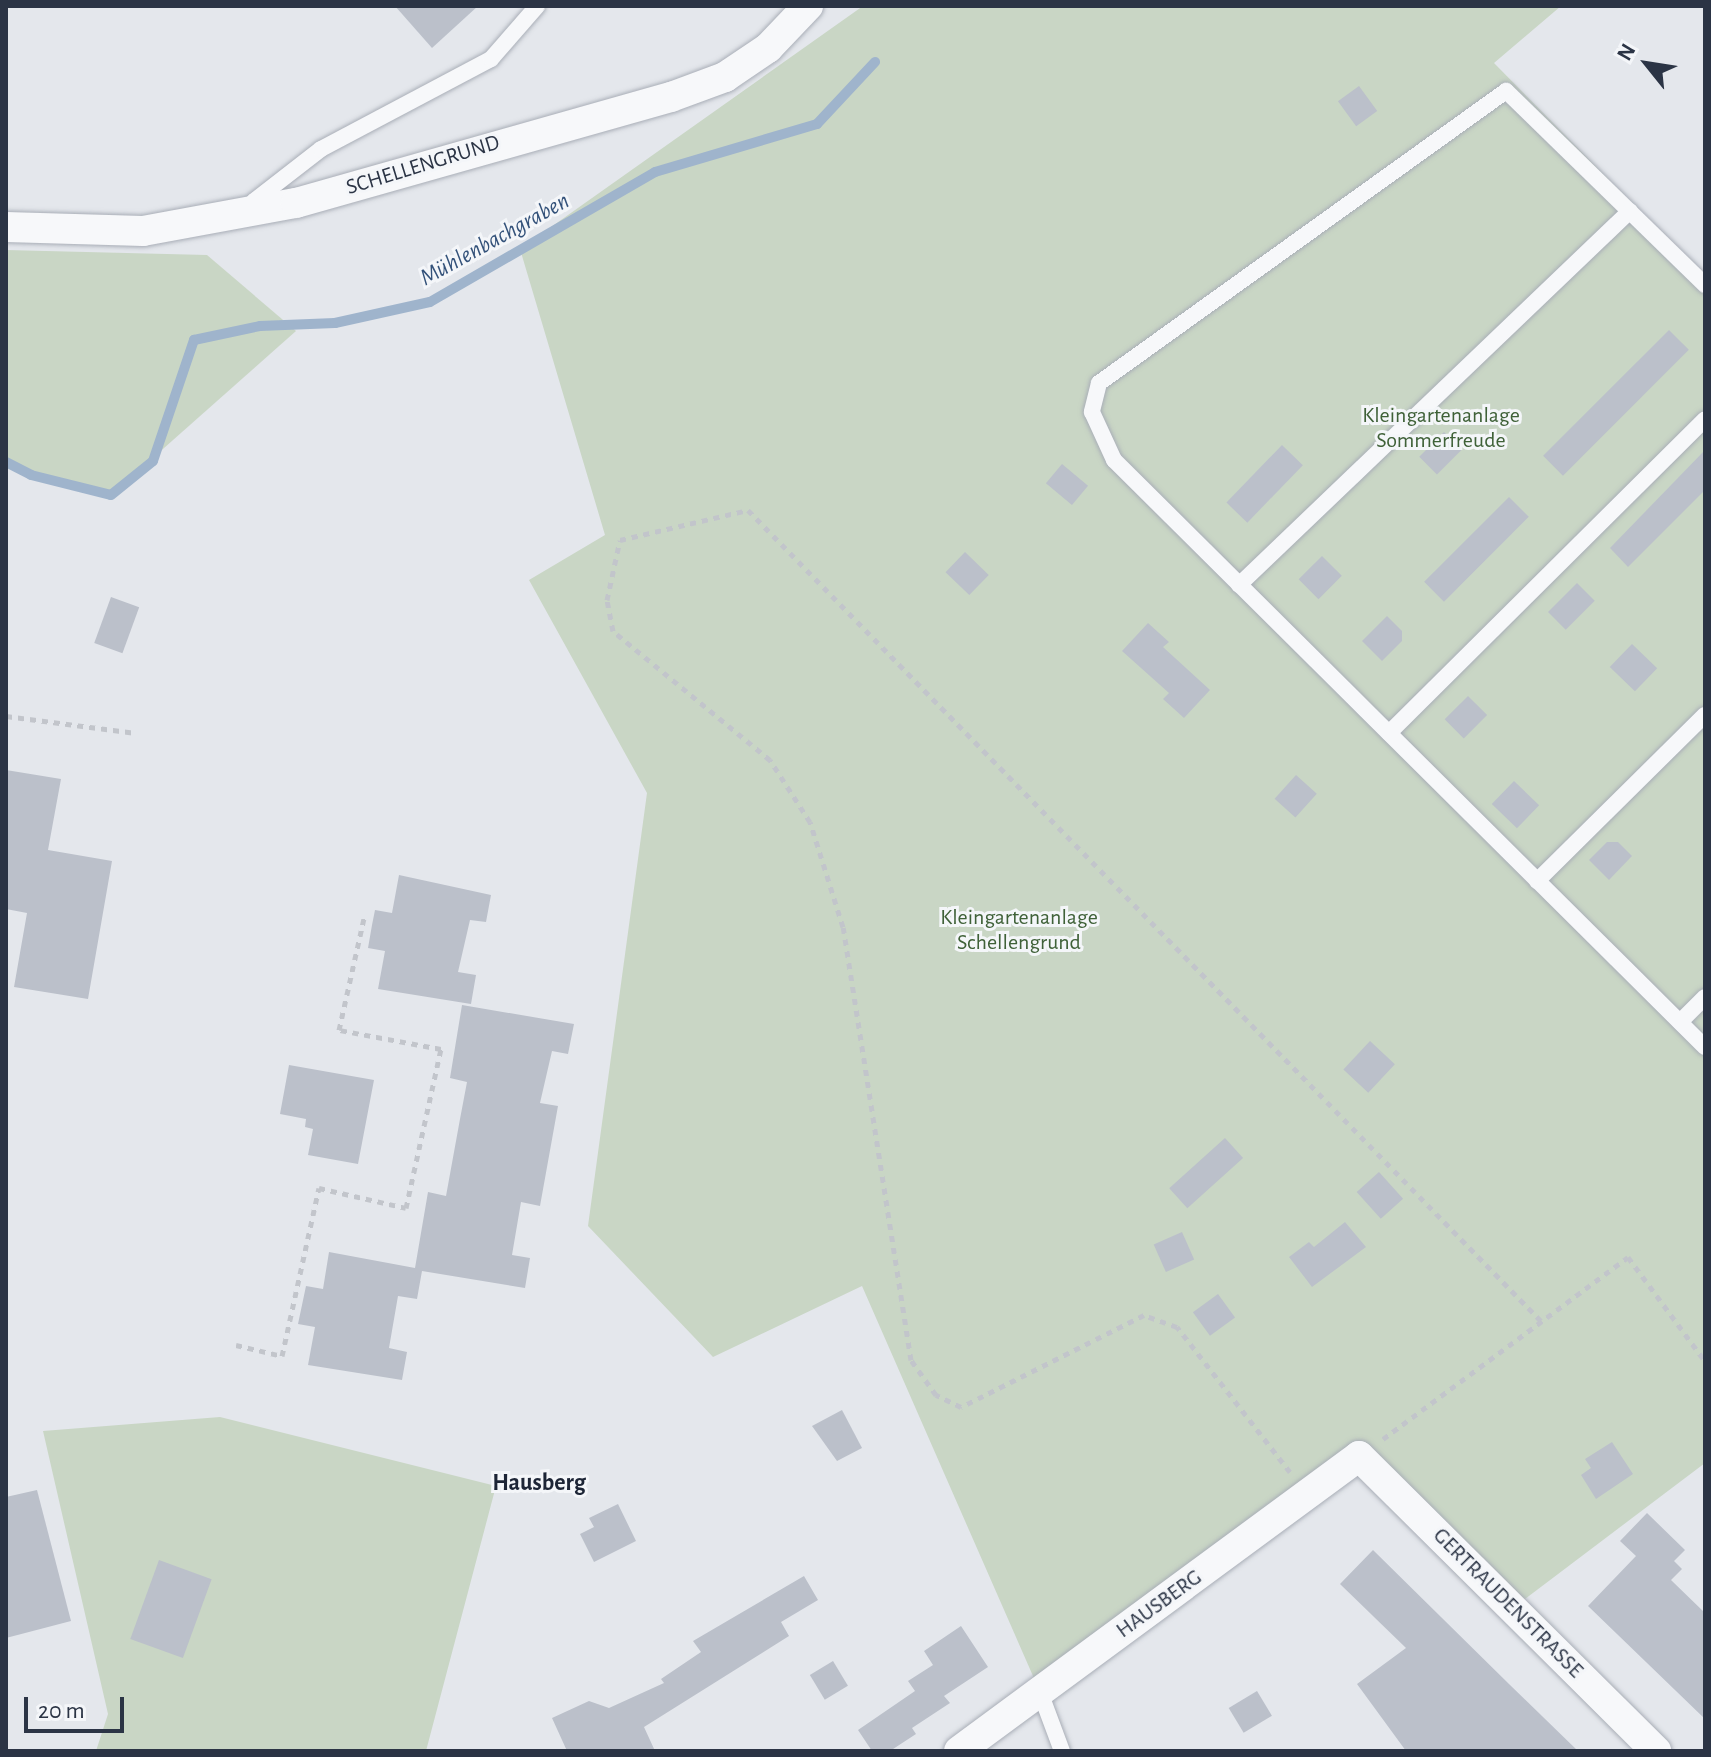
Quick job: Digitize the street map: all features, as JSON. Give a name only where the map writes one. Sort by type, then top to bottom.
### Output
[{"type":"street","name":"SCHELLENGRUND","points":[[6,227],[143,231],[256,211],[725,77],[768,48],[808,6]]},
{"type":"street","name":"HAUSBERG","points":[[959,1751],[1359,1456]]},
{"type":"street","name":"GERTRAUDENSTRASSE","points":[[1359,1456],[1656,1751]]},
{"type":"lane","points":[[256,211],[254,201],[321,149],[491,59],[538,8]]},
{"type":"lane","points":[[1705,285],[1506,91],[1099,383],[1092,412],[1114,460],[1705,1047]]},
{"type":"lane","points":[[1239,585],[1630,211]]},
{"type":"lane","points":[[1389,733],[1705,419]]},
{"type":"lane","points":[[1537,881],[1705,715]]},
{"type":"lane","points":[[1680,1022],[1705,997]]},
{"type":"lane","points":[[1040,1692],[1062,1751]]},
{"type":"path","points":[[1307,1494],[1177,1327],[1144,1315],[961,1407],[936,1395],[911,1360],[843,927],[810,822],[770,760],[613,631],[607,600],[620,540],[748,510],[1541,1321]]},
{"type":"path","points":[[6,716],[136,733]]},
{"type":"path","points":[[236,1345],[282,1356],[319,1188],[406,1208],[441,1049],[339,1030],[364,918]]},
{"type":"path","points":[[1359,1456],[1628,1257],[1705,1361]]},
{"type":"green space","points":[[863,6],[1561,6],[1494,63],[1705,277],[1705,1463],[1513,1608],[1359,1457],[1040,1692],[862,1286],[713,1357],[588,1226],[647,793],[529,580],[605,535],[520,249]]},
{"type":"green space","points":[[6,250],[207,255],[296,331],[111,495],[32,475],[6,462]]},
{"type":"green space","points":[[220,1417],[496,1486],[426,1751],[96,1751],[108,1714],[43,1431]]},
{"type":"building","points":[[395,6],[478,6],[432,48]]},
{"type":"building","points":[[1359,86],[1377,111],[1356,126],[1338,101]]},
{"type":"building","points":[[1669,330],[1689,350],[1563,476],[1543,456]]},
{"type":"building","points":[[1444,432],[1462,450],[1437,474],[1419,457]]},
{"type":"building","points":[[1282,445],[1303,465],[1247,523],[1226,503]]},
{"type":"building","points":[[1705,450],[1705,490],[1628,567],[1610,548]]},
{"type":"building","points":[[1062,464],[1088,486],[1072,505],[1046,483]]},
{"type":"building","points":[[1509,497],[1529,517],[1444,602],[1424,582]]},
{"type":"building","points":[[965,552],[989,575],[969,595],[946,572]]},
{"type":"building","points":[[1322,556],[1342,576],[1318,599],[1299,579]]},
{"type":"building","points":[[1577,583],[1595,601],[1566,630],[1548,612]]},
{"type":"building","points":[[111,597],[139,607],[122,653],[94,643]]},
{"type":"building","points":[[1387,616],[1402,631],[1402,641],[1382,661],[1362,641]]},
{"type":"building","points":[[1148,623],[1169,642],[1163,647],[1210,690],[1184,718],[1163,699],[1169,693],[1122,651]]},
{"type":"building","points":[[1632,644],[1657,668],[1635,691],[1610,667]]},
{"type":"building","points":[[1468,696],[1487,715],[1464,738],[1445,719]]},
{"type":"building","points":[[6,770],[61,779],[48,850],[112,861],[88,999],[14,987],[27,913],[6,909]]},
{"type":"building","points":[[1296,775],[1317,794],[1295,818],[1275,799]]},
{"type":"building","points":[[1514,781],[1539,805],[1517,828],[1492,804]]},
{"type":"building","points":[[1607,842],[1618,842],[1632,856],[1609,880],[1589,860]]},
{"type":"building","points":[[399,875],[491,895],[486,922],[470,920],[458,972],[476,975],[471,1004],[378,989],[385,951],[368,948],[372,925],[375,910],[392,913]]},
{"type":"building","points":[[462,1005],[574,1024],[568,1054],[552,1051],[540,1103],[558,1106],[540,1206],[521,1202],[512,1255],[530,1258],[525,1288],[422,1271],[417,1299],[398,1296],[389,1348],[407,1352],[402,1380],[308,1365],[315,1327],[298,1324],[306,1286],[323,1289],[329,1252],[415,1268],[428,1192],[446,1196],[467,1082],[450,1078]]},
{"type":"building","points":[[1370,1041],[1395,1064],[1368,1093],[1343,1070]]},
{"type":"building","points":[[289,1065],[374,1080],[358,1164],[308,1155],[313,1129],[305,1127],[306,1119],[280,1114]]},
{"type":"building","points":[[1225,1138],[1243,1158],[1187,1208],[1169,1188]]},
{"type":"building","points":[[1379,1172],[1403,1199],[1381,1219],[1357,1192]]},
{"type":"building","points":[[1345,1222],[1366,1247],[1312,1287],[1289,1257],[1309,1242],[1314,1247]]},
{"type":"building","points":[[1182,1232],[1194,1259],[1166,1272],[1154,1245]]},
{"type":"building","points":[[1218,1294],[1235,1317],[1210,1336],[1193,1312]]},
{"type":"building","points":[[842,1410],[862,1448],[837,1461],[812,1426]]},
{"type":"building","points":[[1612,1442],[1633,1474],[1596,1499],[1581,1475],[1591,1468],[1585,1459]]},
{"type":"building","points":[[37,1490],[71,1621],[6,1638],[6,1497]]},
{"type":"building","points":[[618,1504],[636,1541],[594,1562],[580,1534],[594,1527],[589,1518]]},
{"type":"building","points":[[1647,1513],[1685,1550],[1674,1561],[1682,1569],[1671,1580],[1705,1613],[1705,1719],[1588,1606],[1636,1556],[1620,1541]]},
{"type":"building","points":[[1373,1550],[1578,1751],[1406,1751],[1357,1684],[1406,1648],[1340,1584]]},
{"type":"building","points":[[159,1560],[212,1579],[183,1658],[130,1639]]},
{"type":"building","points":[[804,1576],[818,1600],[781,1622],[789,1636],[644,1727],[655,1751],[567,1751],[552,1718],[589,1701],[609,1708],[664,1683],[661,1679],[701,1652],[693,1641]]},
{"type":"building","points":[[961,1626],[988,1667],[944,1696],[950,1703],[912,1728],[916,1734],[890,1751],[872,1751],[858,1730],[915,1691],[908,1681],[933,1665],[924,1651]]},
{"type":"building","points":[[833,1661],[848,1686],[825,1700],[810,1675]]},
{"type":"building","points":[[1257,1691],[1272,1716],[1244,1733],[1229,1708]]},
{"type":"waterway","name":"Mühlenbachgraben","points":[[6,462],[31,475],[111,495],[153,461],[194,340],[260,326],[335,323],[430,302],[655,172],[817,124],[875,62]]},
{"type":"district","name":"Hausberg","points":[[539,1484]]},
{"type":"park label","name":"Kleingartenanlage Sommerfreude","points":[[1441,428]]},
{"type":"park label","name":"Kleingartenanlage Schellengrund","points":[[1019,930]]}]
